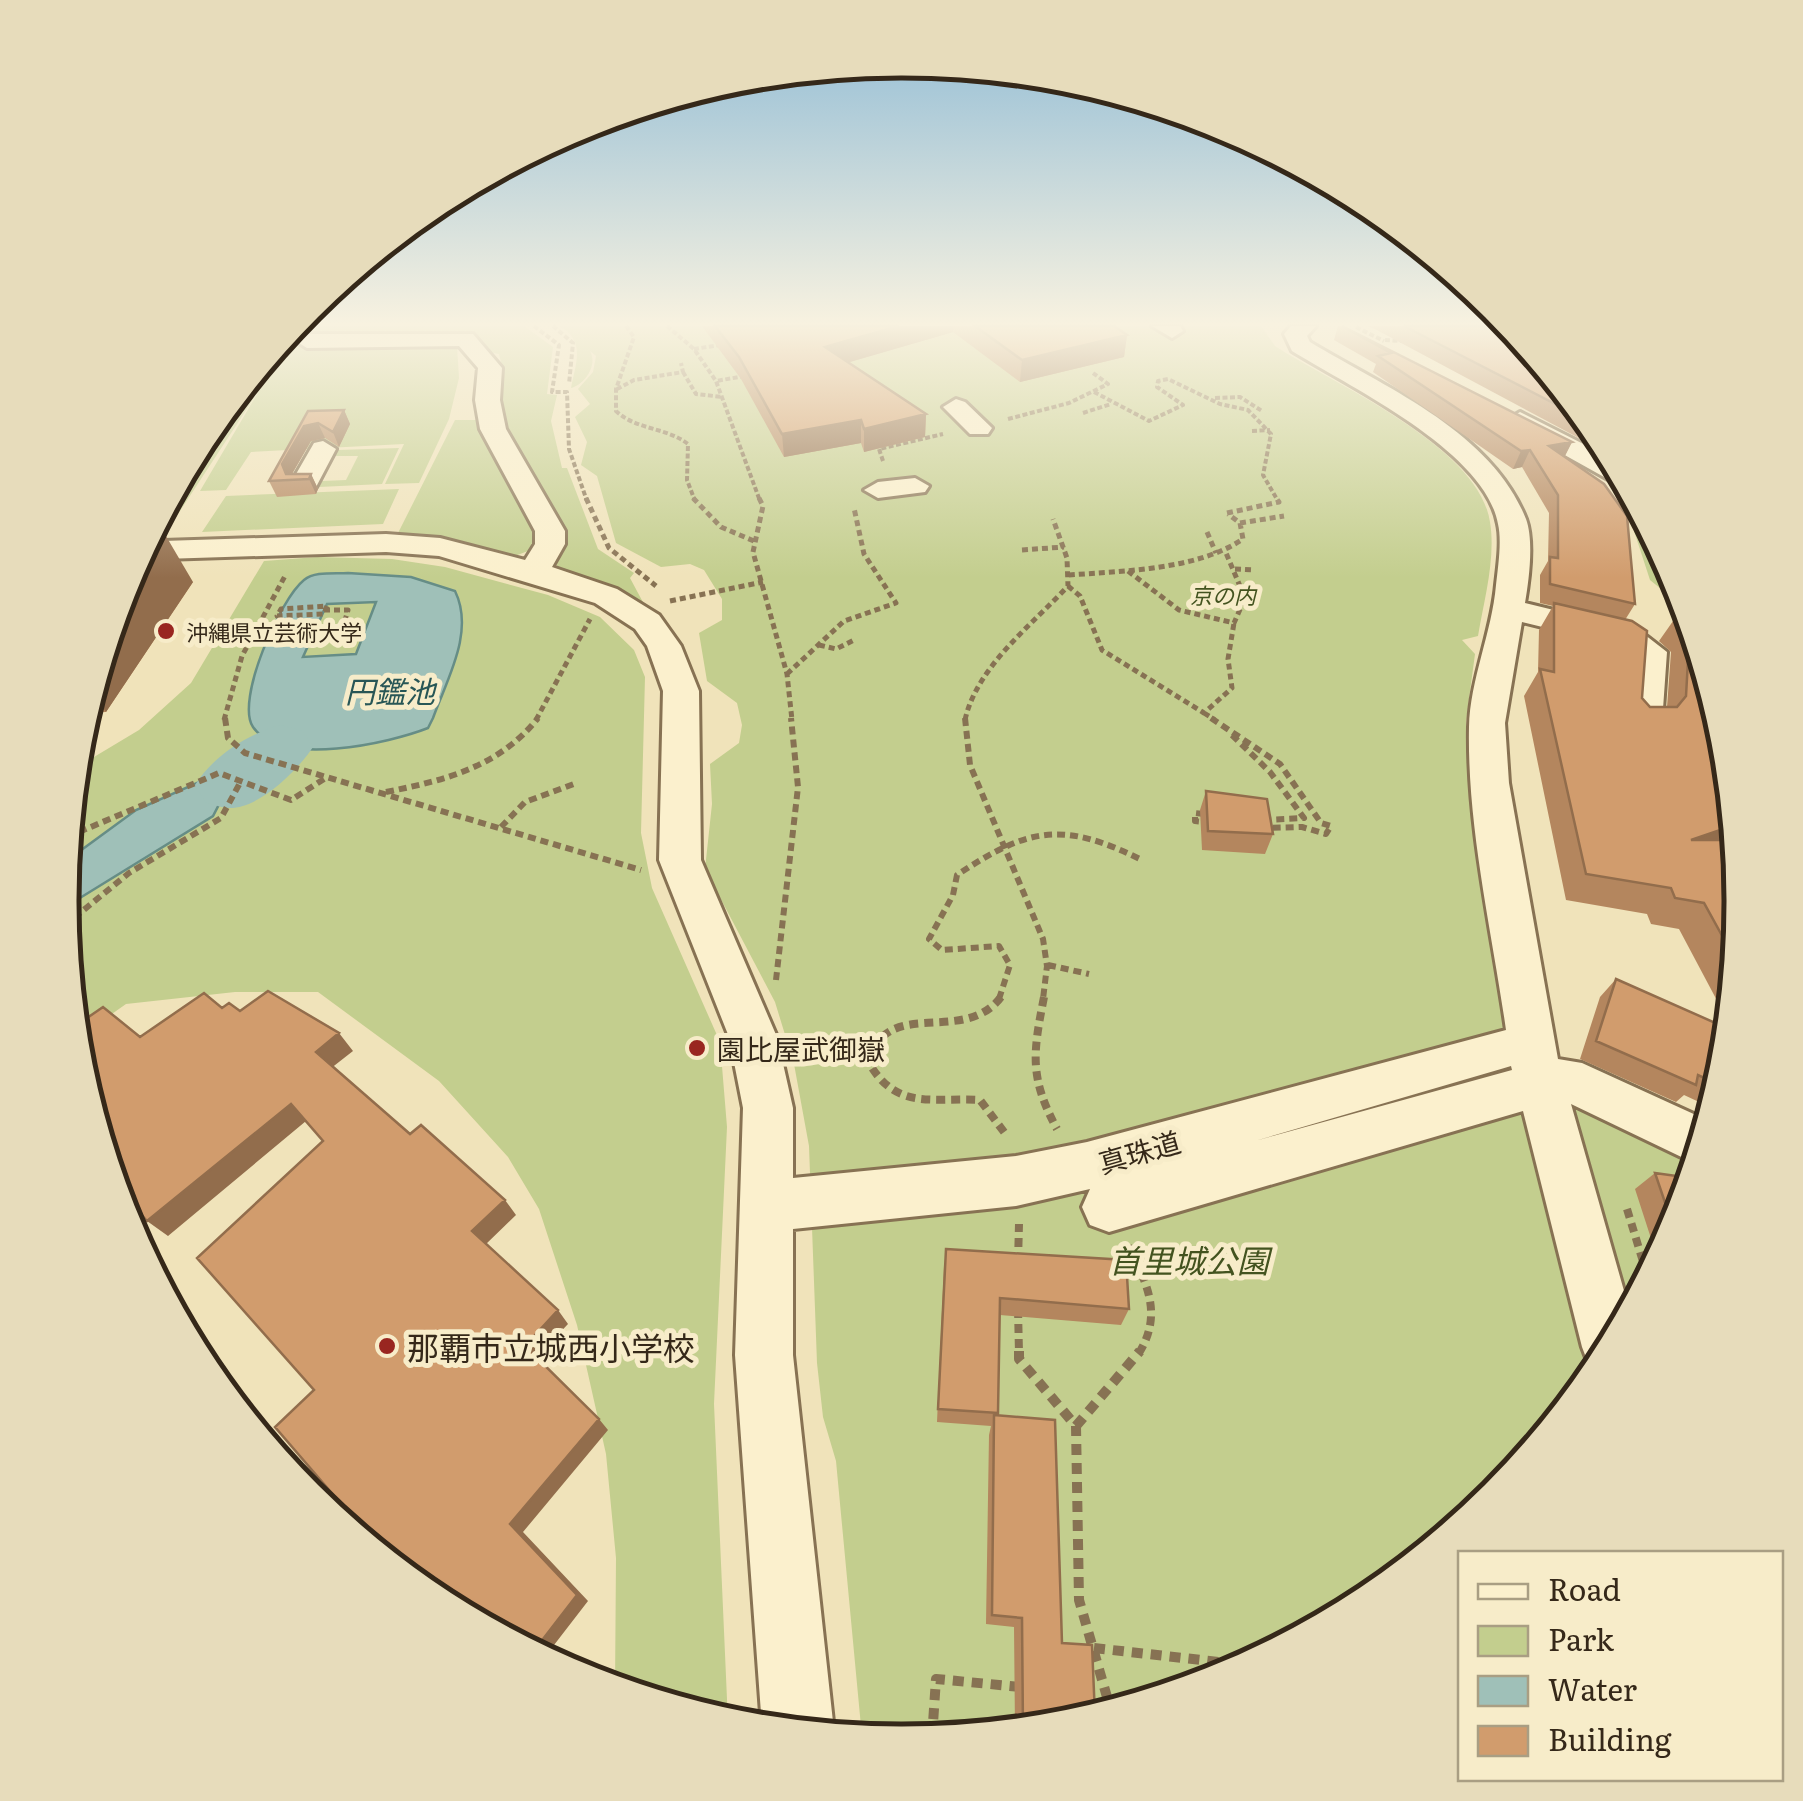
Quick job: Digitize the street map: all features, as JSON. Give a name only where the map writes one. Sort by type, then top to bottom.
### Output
[{"type":"street","points":[[489,410],[550,531],[550,544],[534,571]]},
{"type":"street","points":[[959,410],[978,427]]},
{"type":"street","points":[[1403,410],[1435,430],[1492,482],[1513,522],[1508,609],[1491,692],[1487,750],[1552,1081],[1607,1324]]},
{"type":"street","points":[[1501,410],[1597,461]]},
{"type":"street","points":[[456,415],[489,414]]},
{"type":"street","points":[[883,476],[915,486]]},
{"type":"street","points":[[163,550],[406,543],[440,546],[534,571],[614,600],[657,634],[676,674],[682,721],[680,860],[753,1037],[768,1108],[764,1355],[797,1716]]},
{"type":"street","points":[[1508,609],[1628,638],[1650,652],[1644,723]]},
{"type":"street","name":"真珠道","points":[[768,1206],[1016,1181],[1098,1186],[1501,1049]]},
{"type":"street","points":[[1098,1186],[1552,1081],[1689,1138]]},
{"type":"path","points":[[564,410],[562,419],[574,465],[604,541],[612,551],[649,572],[656,586]]},
{"type":"path","points":[[616,410],[622,418],[679,435],[688,444],[685,482],[711,524],[754,541]]},
{"type":"path","points":[[729,410],[764,506],[754,541],[787,674],[798,788],[778,976],[753,1037]]},
{"type":"path","points":[[883,476],[879,450],[1034,410]]},
{"type":"path","points":[[1084,412],[1090,410]]},
{"type":"path","points":[[1126,410],[1149,421],[1172,410]]},
{"type":"path","points":[[1245,410],[1270,430]]},
{"type":"path","points":[[1252,431],[1270,430]]},
{"type":"path","points":[[1068,575],[1127,570],[1226,553],[1243,540],[1240,523],[1227,513],[1279,502],[1266,486],[1261,461],[1270,430]]},
{"type":"path","points":[[1240,523],[1284,516]]},
{"type":"path","points":[[1054,519],[1064,548],[1068,586],[981,685],[965,718],[966,752],[1043,937],[1048,966],[1030,1062],[1050,1118],[1098,1186],[1150,1291],[1150,1327],[1138,1355],[1076,1426]]},
{"type":"path","points":[[1208,532],[1216,553]]},
{"type":"path","points":[[787,674],[844,620],[896,603],[870,568],[860,542]]},
{"type":"path","points":[[1022,550],[1064,548]]},
{"type":"path","points":[[1204,713],[1232,688],[1228,659],[1234,622],[1245,598],[1226,553]]},
{"type":"path","points":[[1235,569],[1254,570]]},
{"type":"path","points":[[1127,570],[1179,610],[1234,622]]},
{"type":"path","points":[[664,602],[763,582]]},
{"type":"path","points":[[280,586],[224,705],[228,738],[245,753],[626,866]]},
{"type":"path","points":[[1068,586],[1080,596],[1102,650],[1204,713],[1280,764],[1321,822],[1330,826],[1326,834],[1302,826],[1255,824],[1304,818],[1270,772],[1224,727]]},
{"type":"path","points":[[384,792],[481,768],[512,748],[552,697],[580,632],[614,600]]},
{"type":"path","points":[[265,613],[328,606],[326,610],[348,610],[344,624]]},
{"type":"path","points":[[820,645],[836,649],[854,640]]},
{"type":"path","points":[[512,748],[523,750]]},
{"type":"path","points":[[82,830],[210,774],[292,800],[328,776]]},
{"type":"path","points":[[79,914],[130,873],[221,818],[241,781]]},
{"type":"path","points":[[500,827],[525,802],[574,784]]},
{"type":"path","points":[[1013,1141],[984,1102],[905,1098],[880,1082],[870,1063],[874,1042],[891,1029],[965,1024],[982,1017],[1002,994],[1010,965],[1000,946],[984,943],[945,951],[934,947],[929,938],[953,894],[956,875],[1005,841],[1057,830],[1098,836],[1142,860]]},
{"type":"path","points":[[1048,966],[1088,974]]},
{"type":"path","points":[[1622,1192],[1642,1260]]},
{"type":"path","points":[[1633,1230],[1652,1233]]},
{"type":"path","points":[[1018,1279],[1019,1232]]},
{"type":"path","points":[[1018,1299],[1018,1359],[1076,1426],[1079,1600],[1107,1697]]},
{"type":"path","points":[[1094,1648],[1216,1661]]},
{"type":"path","points":[[933,1723],[936,1679],[1039,1690]]},
{"type":"path","points":[[1090,1695],[1107,1697]]},
{"type":"green space","points":[[241,410],[246,410],[162,539],[217,443]]},
{"type":"green space","points":[[248,410],[451,410],[419,483],[385,484],[404,444],[251,452],[226,490],[200,491]]},
{"type":"green space","points":[[498,410],[554,410],[551,421],[562,468],[567,468],[598,549],[634,573],[630,578],[645,606],[600,582],[565,574],[557,567],[558,531],[514,452]]},
{"type":"green space","name":"首里城公園","points":[[583,410],[1384,410],[1433,443],[1480,494],[1490,522],[1491,550],[1478,636],[1462,640],[1475,654],[1466,721],[1470,780],[1509,1060],[1673,1144],[1684,1155],[1640,1265],[1586,1358],[1554,1402],[1520,1443],[1444,1519],[1359,1585],[1266,1639],[1166,1680],[1115,1695],[1062,1708],[955,1722],[861,1722],[836,1461],[823,1417],[817,1363],[809,1146],[794,1064],[775,1002],[705,869],[712,804],[710,764],[739,743],[742,725],[737,703],[707,681],[699,633],[722,620],[722,599],[704,570],[690,564],[661,567],[616,543],[597,476],[581,465],[587,442],[575,417]]},
{"type":"green space","points":[[455,420],[479,420],[497,459],[534,513],[536,548],[512,557],[467,544],[396,537]]},
{"type":"green space","points":[[399,448],[382,484],[319,487],[322,481],[346,480],[358,456],[335,456],[338,450]]},
{"type":"green space","points":[[399,489],[383,524],[202,532],[226,496]]},
{"type":"green space","points":[[1634,531],[1640,536],[1664,591],[1650,580]]},
{"type":"green space","points":[[317,557],[392,559],[445,567],[548,595],[600,617],[634,650],[645,677],[641,833],[652,888],[720,1042],[727,1127],[714,1404],[727,1705],[615,1672],[616,1558],[606,1454],[577,1325],[539,1209],[508,1157],[439,1081],[318,992],[235,992],[126,1004],[89,1030],[78,900],[91,759],[139,730],[191,683],[264,561]]},
{"type":"water","name":"円鑑池","points":[[343,573],[411,577],[455,591],[462,623],[457,655],[428,728],[363,745],[287,747],[267,739],[253,727],[249,714],[255,674],[273,628],[294,591],[308,577]],"holes":[[[376,602],[356,654],[303,657],[327,604]]]},
{"type":"water","points":[[208,778],[229,785],[213,816],[78,899],[80,851],[136,810]]},
{"type":"building","points":[[344,410],[333,432],[318,423],[304,426],[282,464],[286,474],[311,474],[309,479],[269,481],[308,411]]},
{"type":"building","points":[[769,410],[920,410],[926,414],[864,429],[861,420],[782,434]]},
{"type":"building","points":[[1459,410],[1509,410],[1572,442],[1549,446],[1604,484],[1627,516],[1635,604],[1550,584],[1550,557],[1558,558],[1558,495],[1530,450],[1521,451]]},
{"type":"building","points":[[1554,603],[1632,621],[1647,631],[1642,698],[1650,707],[1677,707],[1686,696],[1688,660],[1709,740],[1721,830],[1691,840],[1722,840],[1723,938],[1704,903],[1675,898],[1671,888],[1586,874],[1540,669],[1554,672]]},
{"type":"building","points":[[1206,791],[1267,799],[1273,834],[1208,831]]},
{"type":"building","points":[[1616,979],[1715,1023],[1705,1078],[1698,1075],[1696,1085],[1596,1041]]},
{"type":"building","name":"那覇市立城西小学校","points":[[268,991],[339,1033],[316,1052],[410,1134],[421,1125],[505,1200],[472,1231],[558,1310],[525,1346],[599,1419],[510,1524],[577,1595],[542,1641],[444,1585],[400,1553],[332,1493],[275,1427],[314,1390],[197,1258],[323,1141],[291,1104],[147,1221],[141,1214],[107,1114],[87,1018],[103,1007],[140,1037],[204,993],[222,1008],[229,1003],[240,1011]]},
{"type":"building","points":[[1655,1173],[1677,1176],[1666,1205]]},
{"type":"building","points":[[946,1249],[1126,1260],[1129,1309],[1000,1298],[998,1413],[938,1409]]},
{"type":"building","points":[[994,1415],[1055,1420],[1062,1643],[1092,1645],[1094,1700],[1023,1714],[1022,1618],[992,1615]]},
{"type":"waterway","points":[[229,785],[280,747]]},
{"type":"place","name":"沖縄県立芸術大学","points":[[166,631]]},
{"type":"place","name":"園比屋武御嶽","points":[[697,1048]]},
{"type":"place","name":"那覇市立城西小学校","points":[[387,1346]]},
{"type":"park label","name":"京の内","points":[[1223,594]]}]
